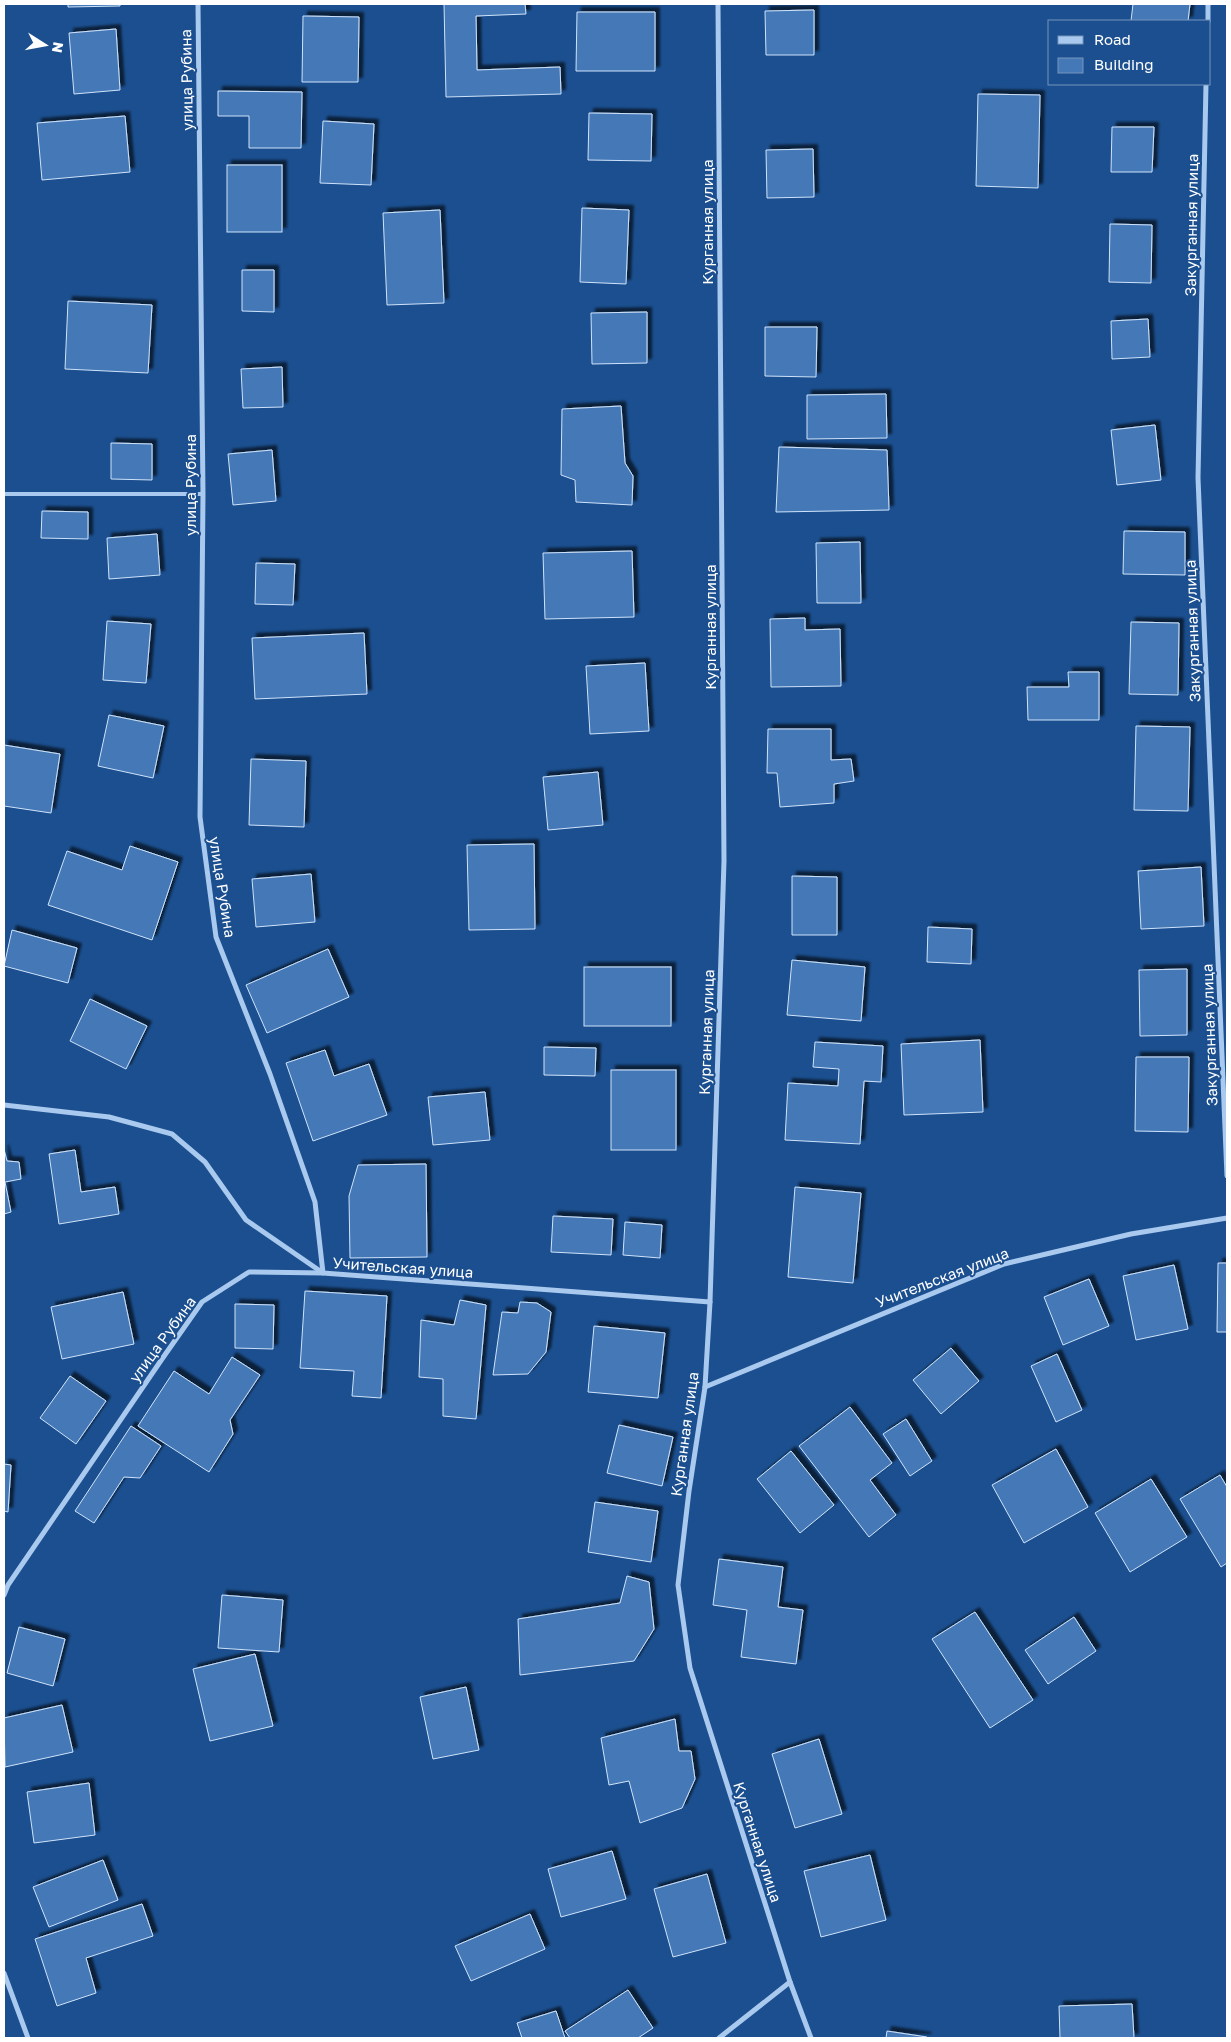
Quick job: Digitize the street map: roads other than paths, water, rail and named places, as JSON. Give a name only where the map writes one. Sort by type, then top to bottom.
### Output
[{"type":"street","name":"улица Рубина","points":[[4,1596],[8,1585],[202,1302],[250,1272],[323,1273],[315,1202],[270,1074],[216,937],[200,817],[203,494],[198,4]]},
{"type":"street","name":"Курганная улица","points":[[718,4],[724,860],[710,1302],[705,1387],[689,1491],[678,1585],[690,1668],[790,1982],[811,2038]]},
{"type":"street","points":[[1208,4],[1208,20]]},
{"type":"street","name":"Закурганная улица","points":[[1206,85],[1198,478],[1227,1176]]},
{"type":"street","name":"Учительская улица","points":[[4,1105],[109,1117],[172,1134],[205,1162],[246,1220],[323,1273],[710,1302]]},
{"type":"street","name":"Учительская улица","points":[[705,1387],[1004,1264],[1131,1234],[1227,1218]]},
{"type":"street","points":[[4,1973],[28,2038]]},
{"type":"street","points":[[719,2038],[790,1982]]},
{"type":"lane","points":[[4,494],[203,494]]}]
